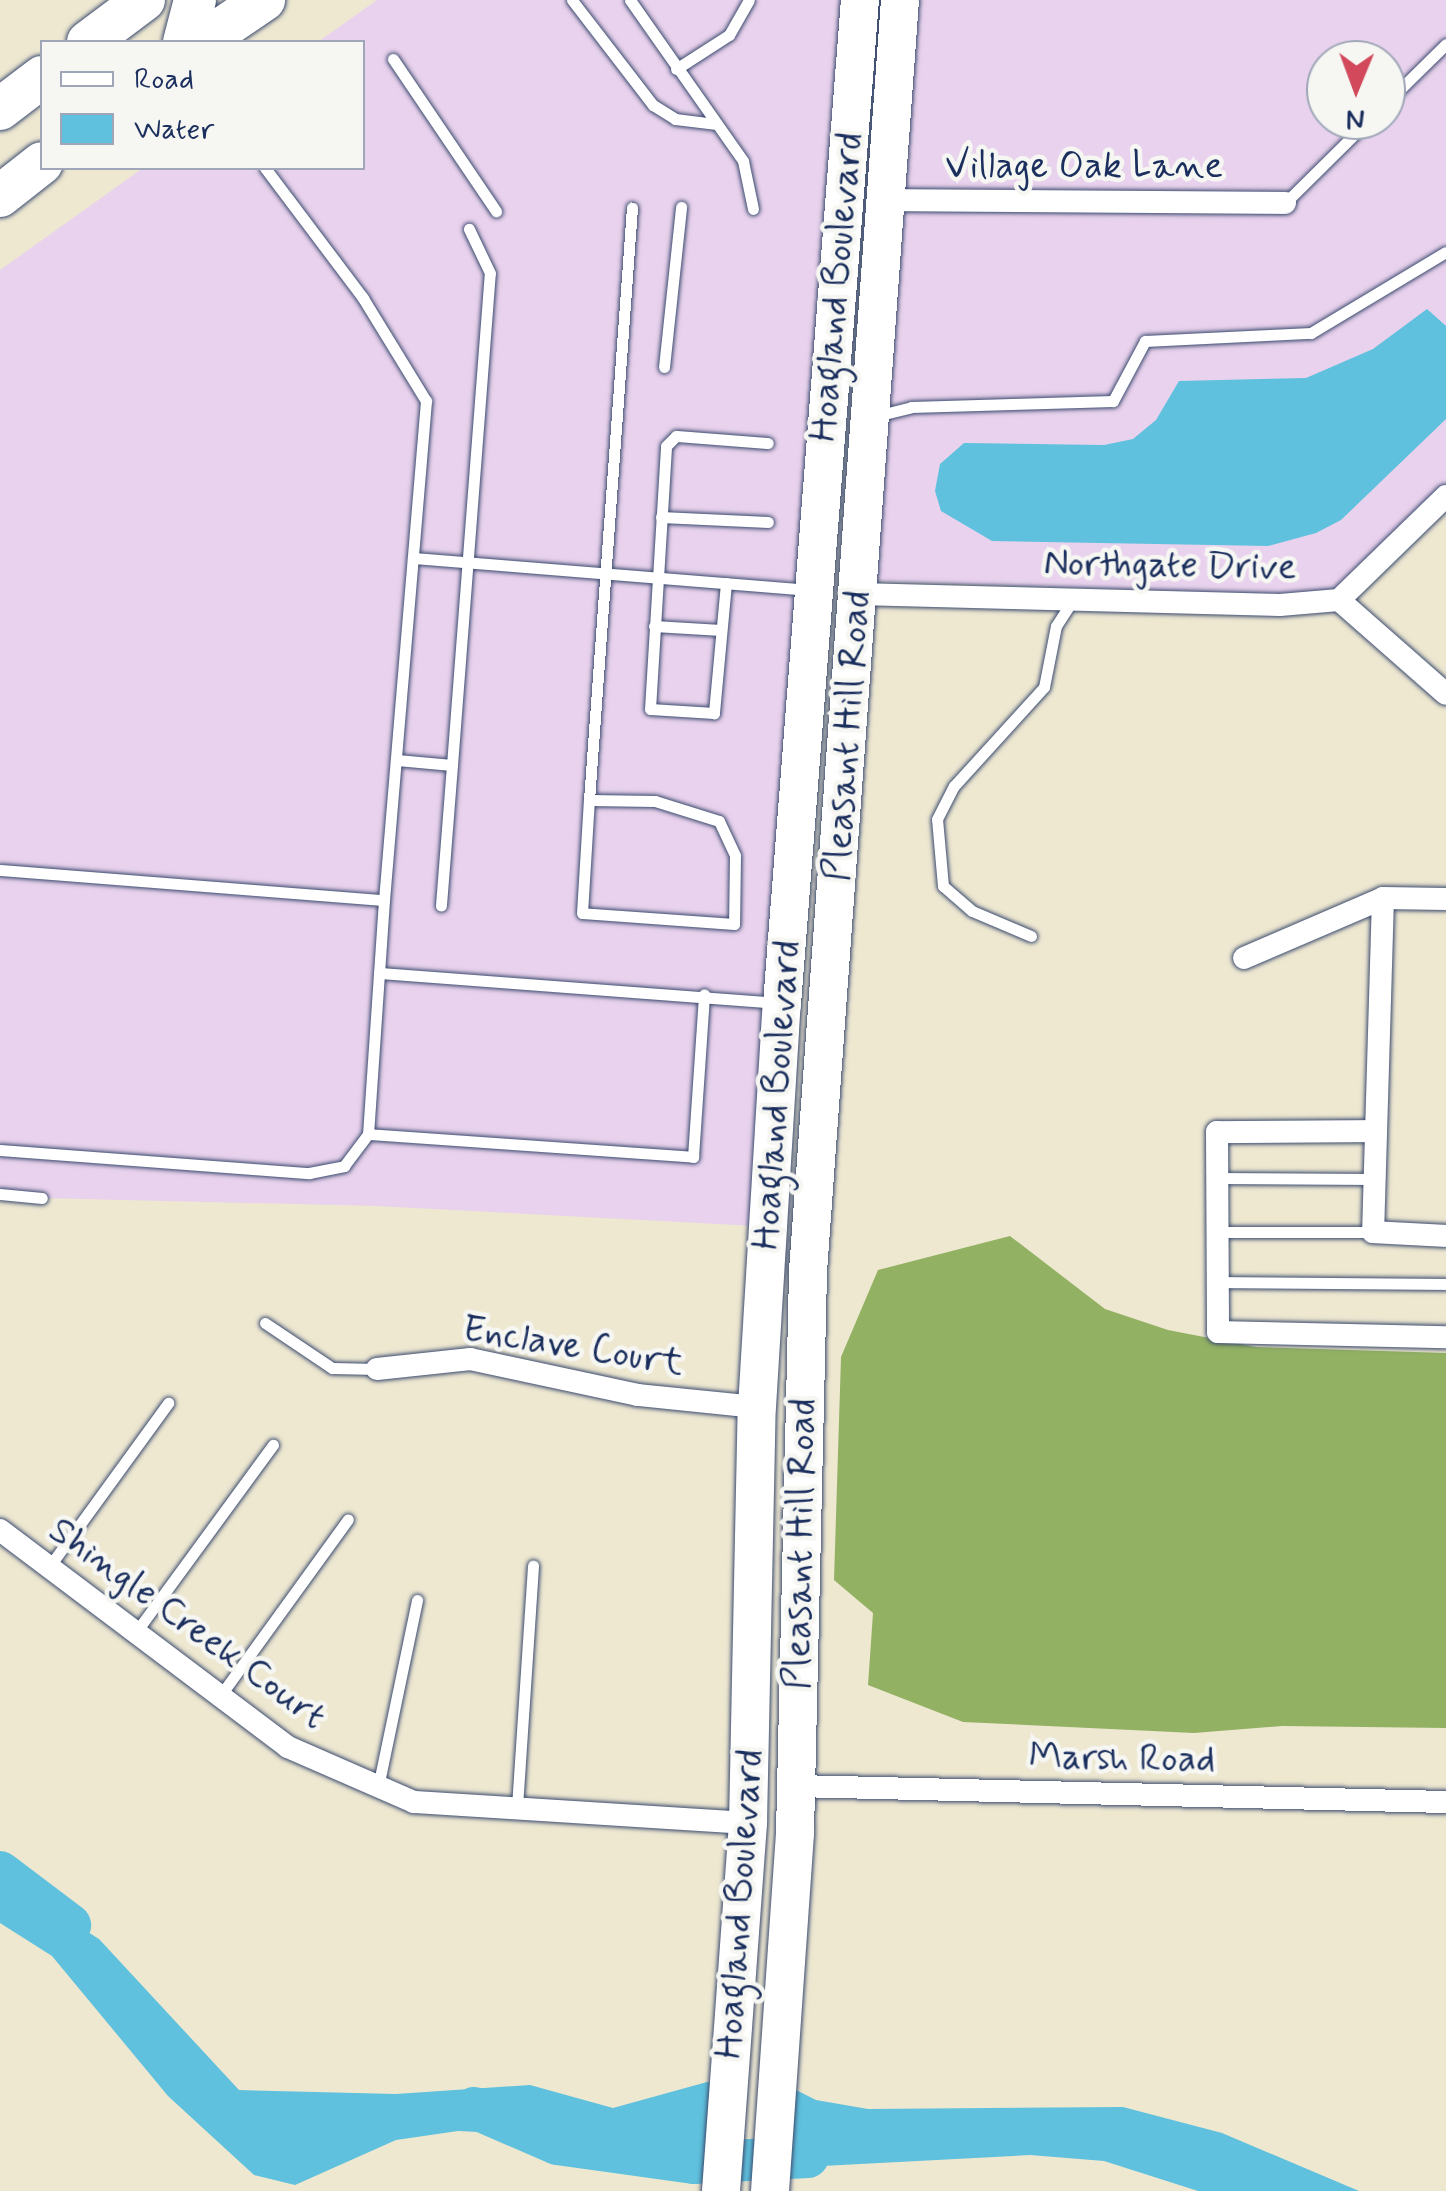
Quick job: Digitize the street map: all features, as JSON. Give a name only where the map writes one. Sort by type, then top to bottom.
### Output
[{"type":"highway","points":[[185,40],[195,0]]},
{"type":"highway","points":[[205,40],[264,0]]},
{"type":"highway","points":[[91,40],[137,11]]},
{"type":"highway","points":[[0,109],[40,79]]},
{"type":"highway","points":[[0,196],[40,165]]},
{"type":"main road","name":"Hoagland Boulevard","points":[[721,2191],[748,1823],[757,1407],[782,1004],[860,0]]},
{"type":"main road","points":[[877,0],[867,152],[884,200]]},
{"type":"main road","name":"Pleasant Hill Road","points":[[770,2191],[796,1786],[808,1271],[900,0]]},
{"type":"main road","points":[[812,590],[858,594]]},
{"type":"main road","points":[[752,1668],[769,1742],[796,1786]]},
{"type":"main road","points":[[748,1823],[775,1858],[790,1907]]},
{"type":"street","name":"Village Oak Lane","points":[[884,200],[1285,202]]},
{"type":"street","points":[[1339,600],[1446,496]]},
{"type":"street","name":"Northgate Drive","points":[[858,594],[1073,600],[1339,600],[1446,694]]},
{"type":"street","points":[[1383,898],[1373,1232],[1446,1236]]},
{"type":"street","points":[[1244,958],[1383,898],[1446,899]]},
{"type":"street","points":[[1374,1132],[1217,1132],[1218,1332],[1446,1337]]},
{"type":"street","name":"Enclave Court","points":[[378,1369],[470,1359],[638,1395],[757,1407]]},
{"type":"street","name":"Shingle Creek Court","points":[[0,1530],[304,1756],[414,1802],[748,1823]]},
{"type":"street","name":"Marsh Road","points":[[796,1786],[1446,1802]]},
{"type":"lane","points":[[572,0],[653,105],[675,119],[713,124]]},
{"type":"lane","points":[[630,0],[743,162],[753,209]]},
{"type":"lane","points":[[676,68],[729,35],[749,0]]},
{"type":"lane","points":[[1406,83],[1446,44]]},
{"type":"lane","points":[[393,59],[496,211]]},
{"type":"lane","points":[[1285,202],[1349,140]]},
{"type":"lane","points":[[0,1150],[310,1174],[344,1166],[368,1134],[426,402],[363,298],[267,170]]},
{"type":"lane","points":[[664,367],[680,207]]},
{"type":"lane","points":[[589,800],[655,801],[719,821],[736,856],[734,924],[582,913],[589,800],[632,208]]},
{"type":"lane","points":[[442,906],[490,274],[469,229]]},
{"type":"lane","points":[[870,418],[911,407],[1113,401],[1145,341],[1311,333],[1446,252]]},
{"type":"lane","points":[[726,583],[714,712],[650,709],[668,440],[768,442]]},
{"type":"lane","points":[[660,517],[768,522]]},
{"type":"lane","points":[[414,558],[812,590]]},
{"type":"lane","points":[[1031,936],[972,911],[943,886],[937,819],[954,786],[1044,687],[1056,626],[1073,600]]},
{"type":"lane","points":[[654,626],[721,630]]},
{"type":"lane","points":[[397,760],[452,765]]},
{"type":"lane","points":[[0,870],[384,900]]},
{"type":"lane","points":[[379,973],[704,994],[782,1004]]},
{"type":"lane","points":[[368,1134],[693,1157],[704,994]]},
{"type":"lane","points":[[1217,1178],[1375,1179]]},
{"type":"lane","points":[[0,1194],[42,1198]]},
{"type":"lane","points":[[1217,1232],[1373,1232]]},
{"type":"lane","points":[[1218,1282],[1446,1284]]},
{"type":"lane","points":[[265,1323],[332,1368],[378,1369]]},
{"type":"lane","points":[[50,1567],[168,1403]]},
{"type":"lane","points":[[136,1632],[273,1445]]},
{"type":"lane","points":[[220,1696],[348,1520]]},
{"type":"lane","points":[[517,1807],[533,1566]]},
{"type":"lane","points":[[378,1787],[417,1600]]},
{"type":"shaded area","points":[[377,0],[848,0],[756,1226],[376,1206],[0,1197],[0,270],[140,170],[365,170],[365,40],[321,40]]},
{"type":"shaded area","points":[[912,0],[1446,0],[1446,483],[1328,596],[871,581]]},
{"type":"green space","points":[[1010,1236],[1105,1309],[1168,1330],[1256,1347],[1446,1353],[1446,1728],[1282,1726],[1194,1733],[963,1722],[868,1685],[873,1613],[834,1580],[841,1357],[878,1270]]},
{"type":"water","points":[[1427,309],[1446,326],[1446,419],[1341,520],[1316,533],[1268,546],[992,541],[941,511],[935,491],[940,464],[964,443],[1104,445],[1133,439],[1156,420],[1179,381],[1306,378],[1373,349]]},
{"type":"water","points":[[0,1877],[99,1939],[239,2090],[396,2094],[530,2085],[613,2108],[707,2082],[717,2084],[711,2161],[619,2139],[458,2131],[396,2140],[295,2185],[254,2175],[168,2096],[52,1956],[0,1923]]},
{"type":"water","points":[[790,2087],[816,2100],[868,2109],[1123,2107],[1222,2133],[1359,2191],[1198,2191],[1104,2161],[1030,2155],[784,2168]]},
{"type":"waterway","points":[[0,1872],[70,1925]]},
{"type":"waterway","points":[[474,2108],[557,2144],[694,2163],[808,2157]]}]
